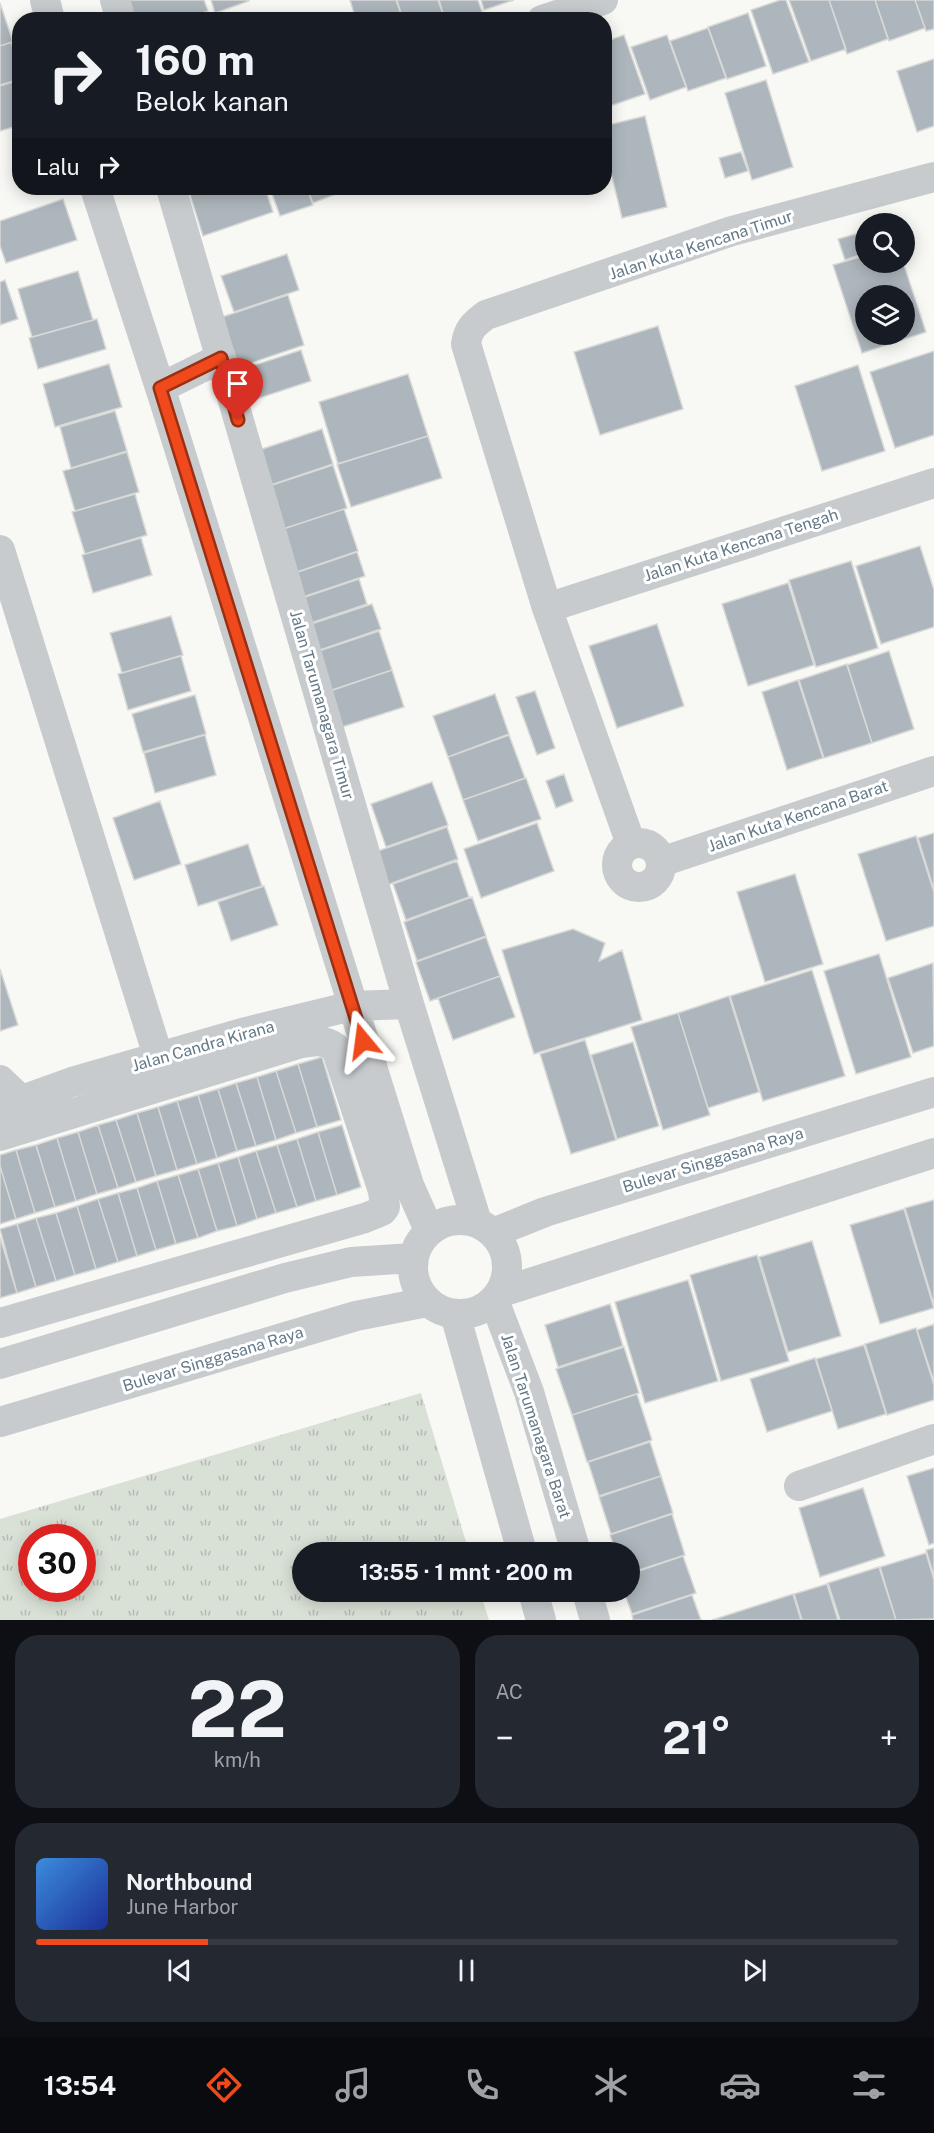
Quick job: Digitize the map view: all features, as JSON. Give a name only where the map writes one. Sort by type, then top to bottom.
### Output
[{"type":"street","points":[[566,12],[603,0]]},
{"type":"street","name":"Jalan Kuta Kencana Timur","points":[[547,608],[466,344],[472,325],[486,315],[732,231],[934,177]]},
{"type":"street","points":[[96,195],[160,388],[352,1006],[349,1045],[396,1188],[429,1230]]},
{"type":"street","name":"Jalan Tarumanagara Timur","points":[[173,195],[410,1004],[485,1227]]},
{"type":"street","points":[[160,388],[221,358]]},
{"type":"street","name":"Jalan Kuta Kencana Tengah","points":[[547,608],[934,483]]},
{"type":"street","points":[[0,550],[159,1059]]},
{"type":"street","points":[[547,608],[631,844]]},
{"type":"street","name":"Jalan Kuta Kencana Barat","points":[[661,862],[934,771]]},
{"type":"street","points":[[641,842],[658,852],[661,872],[655,881],[647,886],[627,885],[620,878],[616,868],[617,858],[623,849],[631,844],[641,842]]},
{"type":"street","name":"Jalan Candra Kirana","points":[[11,1105],[72,1082],[159,1059],[246,1032],[352,1006],[410,1004]]},
{"type":"street","points":[[0,1136],[298,1044],[328,1041],[349,1045]]},
{"type":"street","points":[[0,1080],[11,1105]]},
{"type":"street","name":"Bulevar Singgasana Raya","points":[[485,1227],[544,1212],[934,1092]]},
{"type":"street","points":[[497,1297],[507,1273],[505,1251],[485,1227],[452,1220],[429,1230],[419,1243],[413,1258],[415,1282],[427,1302],[440,1310],[455,1314],[477,1311],[497,1297],[934,1153]]},
{"type":"street","points":[[0,1323],[365,1218],[382,1211],[396,1188]]},
{"type":"street","points":[[0,1364],[285,1278],[351,1262],[413,1258]]},
{"type":"street","name":"Jalan Tarumanagara Barat","points":[[497,1297],[529,1392],[573,1542]]},
{"type":"street","name":"Bulevar Singgasana Raya","points":[[0,1422],[356,1316],[427,1302]]},
{"type":"street","points":[[455,1314],[519,1542]]},
{"type":"street","points":[[799,1486],[934,1439]]},
{"type":"street","points":[[536,1602],[541,1620]]},
{"type":"street","points":[[590,1602],[595,1620]]},
{"type":"green space","points":[[421,1393],[466,1542],[292,1542],[292,1602],[483,1602],[489,1620],[0,1620],[0,1519]]},
{"type":"building","points":[[127,0],[204,0],[208,11],[205,12],[127,12]]},
{"type":"building","points":[[211,0],[249,0],[218,12],[215,12]]},
{"type":"building","points":[[350,0],[396,0],[400,12],[354,12]]},
{"type":"building","points":[[397,0],[438,0],[442,12],[401,12]]},
{"type":"building","points":[[439,0],[478,0],[482,12],[443,12]]},
{"type":"building","points":[[481,0],[514,0],[484,10]]},
{"type":"building","points":[[786,0],[809,62],[773,74],[751,10]]},
{"type":"building","points":[[789,0],[829,0],[846,49],[811,61]]},
{"type":"building","points":[[829,0],[875,0],[888,39],[847,54]]},
{"type":"building","points":[[875,0],[915,0],[925,28],[889,41]]},
{"type":"building","points":[[915,0],[934,0],[934,29],[926,31]]},
{"type":"building","points":[[0,3],[12,42],[0,46]]},
{"type":"building","points":[[748,13],[766,66],[727,79],[708,27]]},
{"type":"building","points":[[708,28],[726,78],[688,91],[670,41]]},
{"type":"building","points":[[624,35],[645,94],[612,105],[612,39]]},
{"type":"building","points":[[667,35],[686,87],[650,100],[631,47]]},
{"type":"building","points":[[11,42],[12,45],[12,81],[0,85],[0,46]]},
{"type":"building","points":[[934,59],[934,126],[917,132],[897,71]]},
{"type":"building","points":[[766,80],[793,167],[752,180],[725,93]]},
{"type":"building","points":[[12,82],[12,127],[0,131],[0,86]]},
{"type":"building","points":[[645,116],[667,207],[622,218],[612,177],[612,124]]},
{"type":"building","points":[[741,152],[748,171],[725,178],[719,158]]},
{"type":"building","points":[[190,195],[267,195],[273,212],[203,236]]},
{"type":"building","points":[[272,195],[309,195],[313,205],[280,216]]},
{"type":"building","points":[[310,195],[333,195],[313,203]]},
{"type":"building","points":[[63,199],[77,240],[6,263],[0,246],[0,221]]},
{"type":"building","points":[[855,234],[855,257],[845,260],[838,239]]},
{"type":"building","points":[[287,254],[299,290],[234,312],[221,276]]},
{"type":"building","points":[[855,258],[855,273],[907,273],[911,285],[855,285],[855,332],[833,265]]},
{"type":"building","points":[[78,271],[93,320],[32,337],[18,289]]},
{"type":"building","points":[[5,280],[18,319],[0,325],[0,282]]},
{"type":"building","points":[[288,295],[304,345],[239,367],[222,317]]},
{"type":"building","points":[[915,299],[926,332],[915,336]]},
{"type":"building","points":[[97,319],[106,349],[38,369],[29,338]]},
{"type":"building","points":[[658,326],[683,409],[600,435],[574,352]]},
{"type":"building","points":[[859,345],[886,345],[862,353]]},
{"type":"building","points":[[301,350],[311,381],[238,405],[227,374]]},
{"type":"building","points":[[934,351],[934,435],[895,448],[870,372]]},
{"type":"building","points":[[109,364],[122,407],[55,427],[43,384]]},
{"type":"building","points":[[858,365],[885,451],[822,471],[795,386]]},
{"type":"building","points":[[408,374],[428,436],[338,464],[319,402]]},
{"type":"building","points":[[115,411],[127,451],[71,468],[60,427]]},
{"type":"building","points":[[322,429],[333,464],[271,485],[259,450]]},
{"type":"building","points":[[428,436],[442,478],[351,507],[337,464]]},
{"type":"building","points":[[127,452],[139,492],[75,511],[63,471]]},
{"type":"building","points":[[333,465],[347,508],[283,529],[269,486]]},
{"type":"building","points":[[135,494],[147,535],[85,554],[72,512]]},
{"type":"building","points":[[344,509],[358,551],[297,572],[283,529]]},
{"type":"building","points":[[141,538],[152,575],[93,593],[82,555]]},
{"type":"building","points":[[920,546],[934,590],[934,627],[881,644],[856,566]]},
{"type":"building","points":[[357,552],[365,576],[300,598],[292,574]]},
{"type":"building","points":[[851,561],[878,648],[816,667],[789,580]]},
{"type":"building","points":[[359,579],[367,604],[311,623],[302,598]]},
{"type":"building","points":[[788,583],[814,665],[748,686],[722,604]]},
{"type":"building","points":[[372,604],[381,629],[317,651],[308,625]]},
{"type":"building","points":[[171,616],[183,655],[122,673],[110,633]]},
{"type":"building","points":[[657,624],[684,706],[617,728],[589,646]]},
{"type":"building","points":[[379,631],[392,670],[329,691],[316,652]]},
{"type":"building","points":[[889,651],[914,729],[872,743],[847,665]]},
{"type":"building","points":[[181,656],[191,691],[128,710],[118,674]]},
{"type":"building","points":[[847,664],[872,743],[824,758],[799,680]]},
{"type":"building","points":[[392,670],[404,707],[342,727],[330,691]]},
{"type":"building","points":[[798,680],[823,758],[787,770],[762,692]]},
{"type":"building","points":[[535,691],[555,748],[537,755],[516,697]]},
{"type":"building","points":[[495,694],[509,734],[448,757],[433,716]]},
{"type":"building","points":[[195,695],[206,734],[143,752],[132,714]]},
{"type":"building","points":[[205,735],[216,775],[155,793],[144,753]]},
{"type":"building","points":[[509,735],[525,778],[463,800],[448,757]]},
{"type":"building","points":[[564,774],[573,801],[556,808],[546,781]]},
{"type":"building","points":[[526,778],[541,819],[478,841],[463,800]]},
{"type":"building","points":[[432,782],[448,825],[386,847],[371,804]]},
{"type":"building","points":[[160,801],[181,864],[134,880],[113,818]]},
{"type":"building","points":[[537,823],[554,871],[481,898],[464,849]]},
{"type":"building","points":[[447,827],[458,859],[387,885],[375,852]]},
{"type":"building","points":[[934,833],[934,890],[918,838]]},
{"type":"building","points":[[916,836],[934,892],[934,926],[886,941],[858,854]]},
{"type":"building","points":[[248,844],[262,886],[198,906],[185,865]]},
{"type":"building","points":[[457,861],[469,897],[406,920],[393,884]]},
{"type":"building","points":[[795,874],[823,964],[765,982],[737,892]]},
{"type":"building","points":[[264,886],[278,925],[231,941],[218,902]]},
{"type":"building","points":[[472,897],[486,936],[417,961],[404,922]]},
{"type":"building","points":[[573,929],[605,943],[599,961],[622,950],[642,1020],[534,1054],[502,950]]},
{"type":"building","points":[[486,937],[500,976],[430,1001],[416,962]]},
{"type":"building","points":[[879,954],[911,1057],[856,1074],[824,971]]},
{"type":"building","points":[[933,963],[934,1046],[913,1053],[888,978]]},
{"type":"building","points":[[0,969],[18,1025],[0,1031]]},
{"type":"building","points":[[812,970],[845,1076],[763,1101],[730,996]]},
{"type":"building","points":[[500,976],[515,1017],[453,1040],[438,998]]},
{"type":"building","points":[[729,996],[759,1092],[708,1108],[678,1013]]},
{"type":"building","points":[[678,1013],[710,1115],[663,1130],[631,1027]]},
{"type":"building","points":[[585,1040],[616,1140],[571,1154],[540,1054]]},
{"type":"building","points":[[633,1042],[659,1126],[617,1139],[591,1055]]},
{"type":"building","points":[[322,1057],[341,1120],[317,1127],[298,1064]]},
{"type":"building","points":[[298,1064],[317,1127],[296,1133],[276,1071]]},
{"type":"building","points":[[276,1071],[296,1133],[276,1140],[257,1077]]},
{"type":"building","points":[[257,1077],[276,1140],[256,1146],[236,1083]]},
{"type":"building","points":[[236,1083],[256,1146],[237,1151],[218,1089]]},
{"type":"building","points":[[218,1089],[237,1151],[217,1158],[198,1095]]},
{"type":"building","points":[[198,1095],[217,1158],[197,1164],[177,1101]]},
{"type":"building","points":[[177,1101],[197,1164],[177,1170],[158,1107]]},
{"type":"building","points":[[158,1107],[177,1170],[156,1176],[137,1113]]},
{"type":"building","points":[[137,1113],[156,1176],[136,1182],[116,1120]]},
{"type":"building","points":[[116,1120],[136,1182],[118,1188],[98,1125]]},
{"type":"building","points":[[98,1125],[118,1188],[97,1194],[78,1132]]},
{"type":"building","points":[[342,1125],[361,1187],[337,1195],[318,1132]]},
{"type":"building","points":[[78,1132],[97,1194],[76,1201],[57,1138]]},
{"type":"building","points":[[318,1132],[337,1195],[316,1201],[297,1139]]},
{"type":"building","points":[[57,1138],[76,1201],[55,1207],[36,1145]]},
{"type":"building","points":[[297,1139],[316,1201],[297,1207],[277,1145]]},
{"type":"building","points":[[36,1145],[55,1207],[35,1213],[16,1150]]},
{"type":"building","points":[[277,1145],[297,1207],[276,1213],[256,1151]]},
{"type":"building","points":[[16,1150],[35,1213],[16,1219],[0,1166],[0,1155]]},
{"type":"building","points":[[256,1151],[276,1213],[257,1219],[238,1157]]},
{"type":"building","points":[[238,1157],[257,1219],[237,1226],[218,1163]]},
{"type":"building","points":[[218,1163],[237,1226],[217,1231],[198,1169]]},
{"type":"building","points":[[0,1166],[16,1219],[0,1224]]},
{"type":"building","points":[[198,1169],[217,1231],[198,1238],[178,1175]]},
{"type":"building","points":[[178,1175],[198,1238],[176,1244],[157,1181]]},
{"type":"building","points":[[157,1181],[176,1244],[156,1250],[137,1188]]},
{"type":"building","points":[[137,1188],[156,1250],[137,1256],[118,1193]]},
{"type":"building","points":[[118,1193],[137,1256],[118,1262],[98,1199]]},
{"type":"building","points":[[98,1199],[118,1262],[96,1269],[77,1206]]},
{"type":"building","points":[[934,1200],[934,1305],[905,1208]]},
{"type":"building","points":[[77,1206],[96,1269],[75,1275],[56,1213]]},
{"type":"building","points":[[904,1209],[934,1308],[880,1324],[850,1225]]},
{"type":"building","points":[[56,1213],[75,1275],[56,1281],[36,1218]]},
{"type":"building","points":[[36,1218],[56,1281],[36,1287],[17,1224]]},
{"type":"building","points":[[17,1224],[36,1287],[17,1293],[0,1229]]},
{"type":"building","points":[[0,1237],[17,1293],[0,1298]]},
{"type":"building","points":[[812,1241],[841,1336],[788,1352],[759,1257]]},
{"type":"building","points":[[757,1255],[789,1361],[721,1381],[690,1275]]},
{"type":"building","points":[[688,1280],[718,1381],[645,1403],[615,1302]]},
{"type":"building","points":[[610,1304],[623,1346],[558,1367],[545,1325]]},
{"type":"building","points":[[934,1324],[934,1382],[917,1330]]},
{"type":"building","points":[[916,1328],[934,1385],[934,1400],[887,1415],[865,1344]]},
{"type":"building","points":[[864,1345],[886,1414],[838,1429],[816,1359]]},
{"type":"building","points":[[624,1347],[639,1393],[572,1415],[556,1369]]},
{"type":"building","points":[[815,1358],[832,1411],[767,1432],[750,1379]]},
{"type":"building","points":[[637,1394],[652,1440],[587,1462],[572,1415]]},
{"type":"building","points":[[650,1442],[661,1476],[599,1496],[588,1462]]},
{"type":"building","points":[[934,1468],[934,1543],[929,1545],[907,1476]]},
{"type":"building","points":[[661,1476],[673,1513],[611,1534],[599,1497]]},
{"type":"building","points":[[863,1488],[885,1556],[820,1577],[799,1508]]},
{"type":"building","points":[[672,1514],[685,1555],[640,1570],[640,1542],[612,1542],[610,1535]]},
{"type":"building","points":[[934,1548],[934,1576],[926,1550]]},
{"type":"building","points":[[926,1553],[934,1580],[934,1619],[896,1620],[880,1567]]},
{"type":"building","points":[[683,1556],[696,1593],[632,1614],[628,1602],[640,1602],[640,1571]]},
{"type":"building","points":[[879,1567],[896,1620],[840,1620],[828,1583]]},
{"type":"building","points":[[827,1584],[838,1620],[802,1620],[794,1594]]},
{"type":"building","points":[[793,1594],[801,1620],[712,1620]]},
{"type":"building","points":[[692,1595],[701,1620],[633,1620],[632,1615]]},
{"type":"route","points":[[238,420],[221,358],[160,388],[363,1041]]}]
